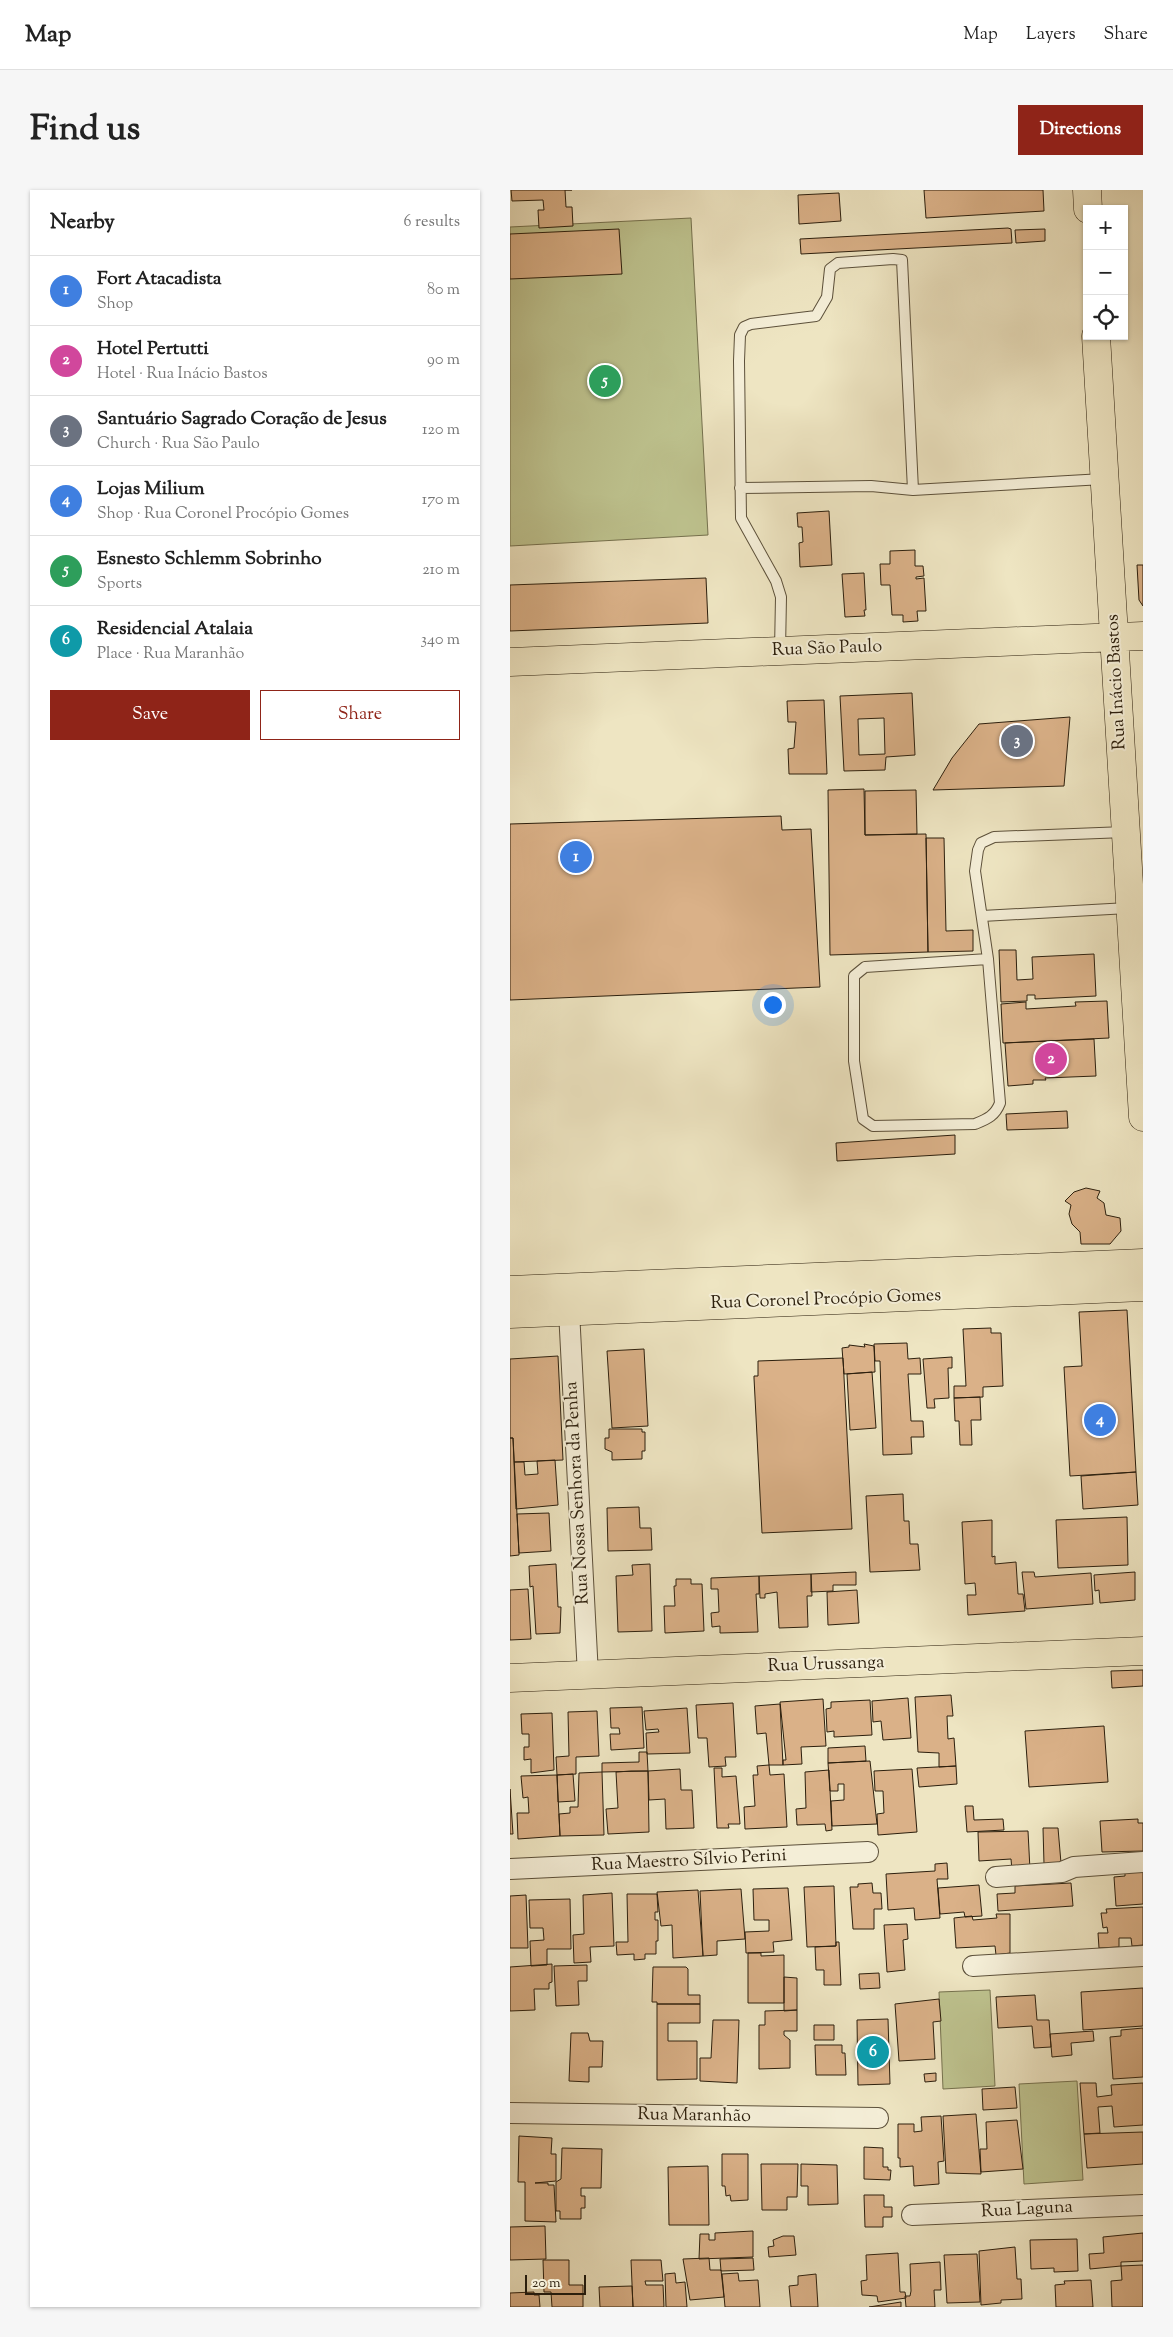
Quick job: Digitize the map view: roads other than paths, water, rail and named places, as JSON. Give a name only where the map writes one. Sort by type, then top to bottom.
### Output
[{"type":"main road","points":[[1087,190],[1088,205]]},
{"type":"main road","name":"Rua Inácio Bastos","points":[[1096,340],[1126,832],[1134,890],[1143,1117]]},
{"type":"main road","name":"Rua São Paulo","points":[[510,662],[1143,636]]},
{"type":"main road","name":"Rua Coronel Procópio Gomes","points":[[510,1290],[1143,1264]]},
{"type":"main road","name":"Rua Coronel Procópio Gomes","points":[[510,1314],[1143,1287]]},
{"type":"main road","name":"Rua Urussanga","points":[[510,1678],[1143,1651]]},
{"type":"street","name":"Rua Nossa Senhora da Penha","points":[[569,1311],[588,1675]]},
{"type":"street","name":"Rua Maestro Sílvio Perini","points":[[510,1869],[868,1852]]},
{"type":"street","points":[[996,1877],[1062,1872],[1074,1867],[1143,1862]]},
{"type":"street","points":[[973,1966],[1143,1956]]},
{"type":"street","name":"Rua Maranhão","points":[[510,2113],[878,2118]]},
{"type":"street","name":"Rua Laguna","points":[[912,2215],[1143,2205]]},
{"type":"lane","points":[[780,651],[780,597],[776,581],[741,518],[740,335],[744,327],[751,324],[816,316],[827,297],[830,269],[838,263],[900,259],[904,264],[913,490]]},
{"type":"lane","points":[[740,488],[870,486],[913,490],[1104,479]]},
{"type":"lane","points":[[988,959],[865,968],[854,976],[854,1060],[863,1119],[867,1123],[873,1126],[975,1124],[996,1112],[1000,1103],[988,959],[976,871],[978,850],[981,844],[994,837],[1126,832]]},
{"type":"lane","points":[[982,916],[1134,890]]},
{"type":"place","name":"Esnesto Schlemm Sobrinho","points":[[605,381]]},
{"type":"place","name":"Santuário Sagrado Coração de Jesus","points":[[1017,741]]},
{"type":"place","name":"Fort Atacadista","points":[[576,857]]},
{"type":"place","name":"Hotel Pertutti","points":[[1051,1059]]},
{"type":"place","name":"Lojas Milium","points":[[1100,1420]]},
{"type":"place","name":"Residencial Atalaia","points":[[873,2052]]}]
